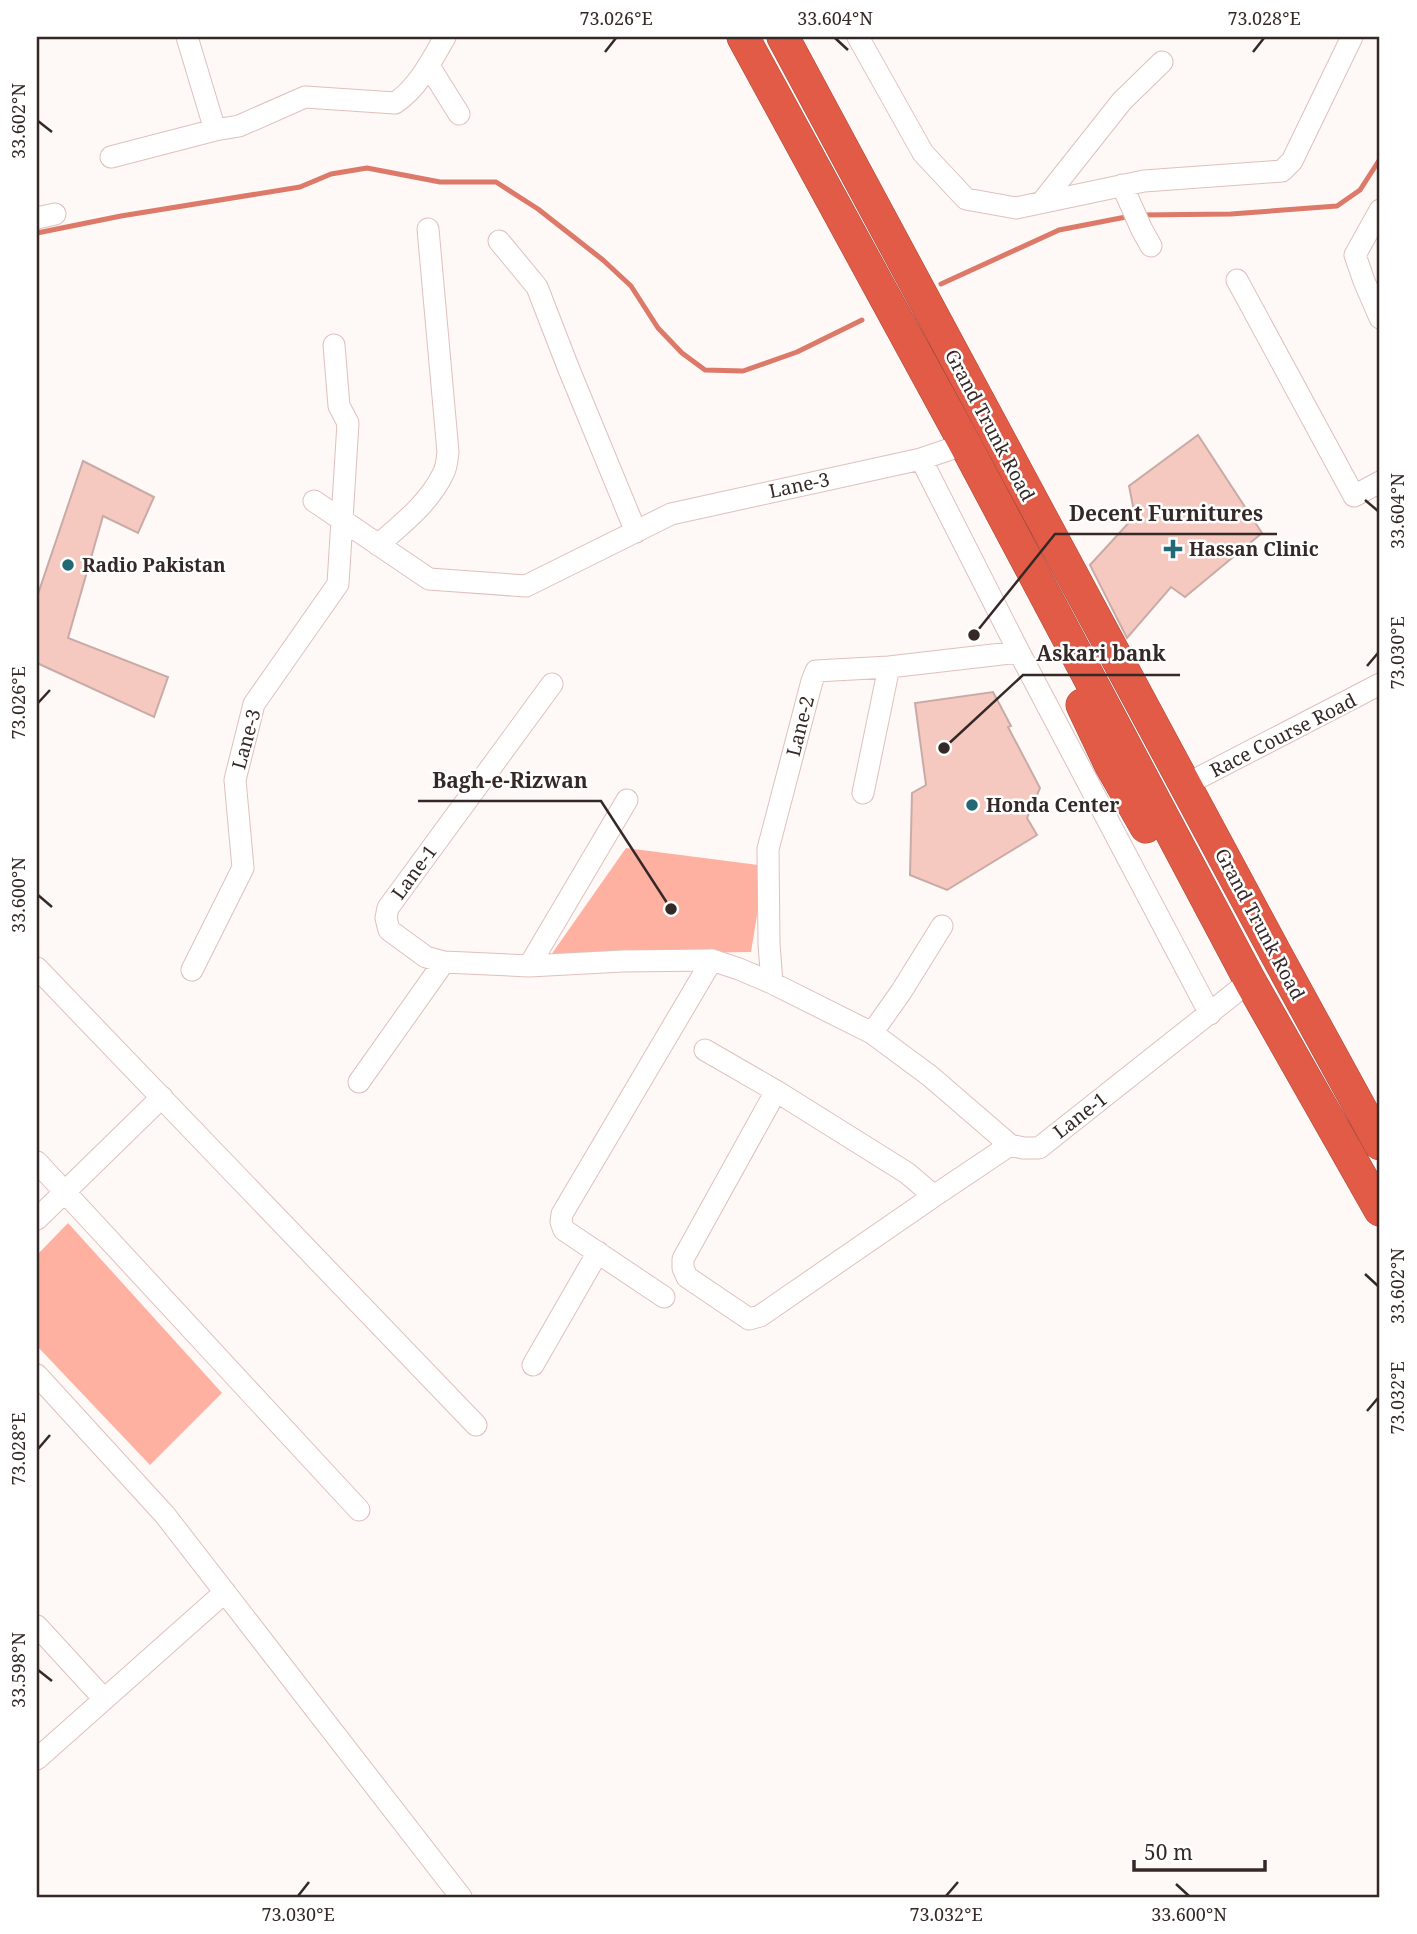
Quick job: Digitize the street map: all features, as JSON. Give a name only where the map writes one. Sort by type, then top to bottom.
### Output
[{"type":"highway","name":"Grand Trunk Road","points":[[743,37],[965,444],[1251,981],[1380,1210]]},
{"type":"highway","name":"Grand Trunk Road","points":[[790,42],[1185,785],[1380,1144]]},
{"type":"highway","name":"Grand Trunk Road","points":[[1003,517],[1055,650],[1110,764],[1201,923],[1251,981]]},
{"type":"highway","points":[[1156,802],[1185,785]]},
{"type":"street","points":[[187,37],[215,130]]},
{"type":"street","points":[[111,157],[239,126],[305,97],[395,103],[429,66],[445,37]]},
{"type":"street","points":[[858,37],[923,153],[966,199],[1016,208],[1144,181],[1282,171],[1292,161],[1352,37]]},
{"type":"street","points":[[1042,202],[1122,101],[1162,62]]},
{"type":"street","points":[[429,66],[459,114]]},
{"type":"street","points":[[1122,185],[1151,246]]},
{"type":"street","points":[[1380,210],[1356,255],[1380,318]]},
{"type":"street","points":[[378,545],[433,491],[445,471],[448,452],[428,229]]},
{"type":"street","points":[[499,241],[537,287],[636,532]]},
{"type":"street","points":[[1237,280],[1354,496],[1380,482]]},
{"type":"street","points":[[334,345],[339,406],[348,423],[343,520]]},
{"type":"street","name":"Lane-3","points":[[314,501],[429,579],[526,586],[671,514],[921,458],[965,444]]},
{"type":"street","points":[[921,458],[1019,652],[1210,1014]]},
{"type":"street","name":"Lane-3","points":[[192,971],[243,868],[235,780],[254,704],[338,584],[343,520]]},
{"type":"street","name":"Lane-2","points":[[772,983],[768,849],[816,671],[889,667],[1019,652]]},
{"type":"street","points":[[863,793],[889,667]]},
{"type":"street","name":"Lane-1","points":[[552,684],[388,908],[386,918],[389,930],[426,957],[444,962],[529,966],[712,960],[772,983],[872,1033],[930,1076],[1010,1145],[1023,1148],[1039,1147],[1251,981]]},
{"type":"street","name":"Race Course Road","points":[[1185,785],[1380,684]]},
{"type":"street","points":[[529,966],[627,800]]},
{"type":"street","points":[[872,1033],[942,926]]},
{"type":"street","points":[[664,1297],[564,1230],[562,1214],[712,960]]},
{"type":"street","points":[[359,1082],[444,962]]},
{"type":"street","points":[[37,968],[476,1425]]},
{"type":"street","points":[[705,1050],[907,1173],[934,1196]]},
{"type":"street","points":[[776,1091],[683,1259],[682,1268],[687,1277],[749,1320],[760,1316],[1010,1145]]},
{"type":"street","points":[[37,1219],[162,1097]]},
{"type":"street","points":[[37,1162],[359,1510]]},
{"type":"street","points":[[533,1365],[598,1252]]},
{"type":"street","points":[[37,1375],[165,1515],[461,1897]]},
{"type":"street","points":[[37,1759],[225,1592]]},
{"type":"street","points":[[37,1626],[104,1699]]},
{"type":"shaded area","points":[[626,848],[765,866],[751,952],[551,955]]},
{"type":"shaded area","points":[[68,1223],[222,1393],[150,1465],[37,1346],[37,1255]]},
{"type":"building","name":"Hassan Clinic","points":[[1198,435],[1262,533],[1185,597],[1171,587],[1127,638],[1090,565],[1135,516],[1129,486]]},
{"type":"building","name":"Radio Pakistan","points":[[83,461],[154,497],[138,533],[103,516],[68,638],[168,677],[154,717],[37,663],[37,597]]},
{"type":"building","name":"Honda Center","points":[[993,692],[1040,788],[1027,818],[1037,835],[947,890],[910,875],[912,793],[926,785],[915,703]]},
{"type":"waterway","points":[[1141,215],[1231,214],[1337,206],[1360,190],[1380,159]]},
{"type":"waterway","points":[[37,233],[121,216],[300,187],[331,174],[367,168],[440,182],[496,182],[538,209],[603,260],[631,286],[658,328],[682,353],[705,370],[743,371],[797,352],[862,320]]},
{"type":"waterway","points":[[941,284],[1059,230],[1131,216]]},
{"type":"place","name":"Hassan Clinic","points":[[1173,549]]},
{"type":"place","name":"Radio Pakistan","points":[[68,565]]},
{"type":"place","name":"Decent Furnitures","points":[[974,635]]},
{"type":"place","name":"Askari bank","points":[[944,748]]},
{"type":"place","name":"Honda Center","points":[[972,805]]},
{"type":"place","name":"Bagh-e-Rizwan","points":[[671,909]]}]
